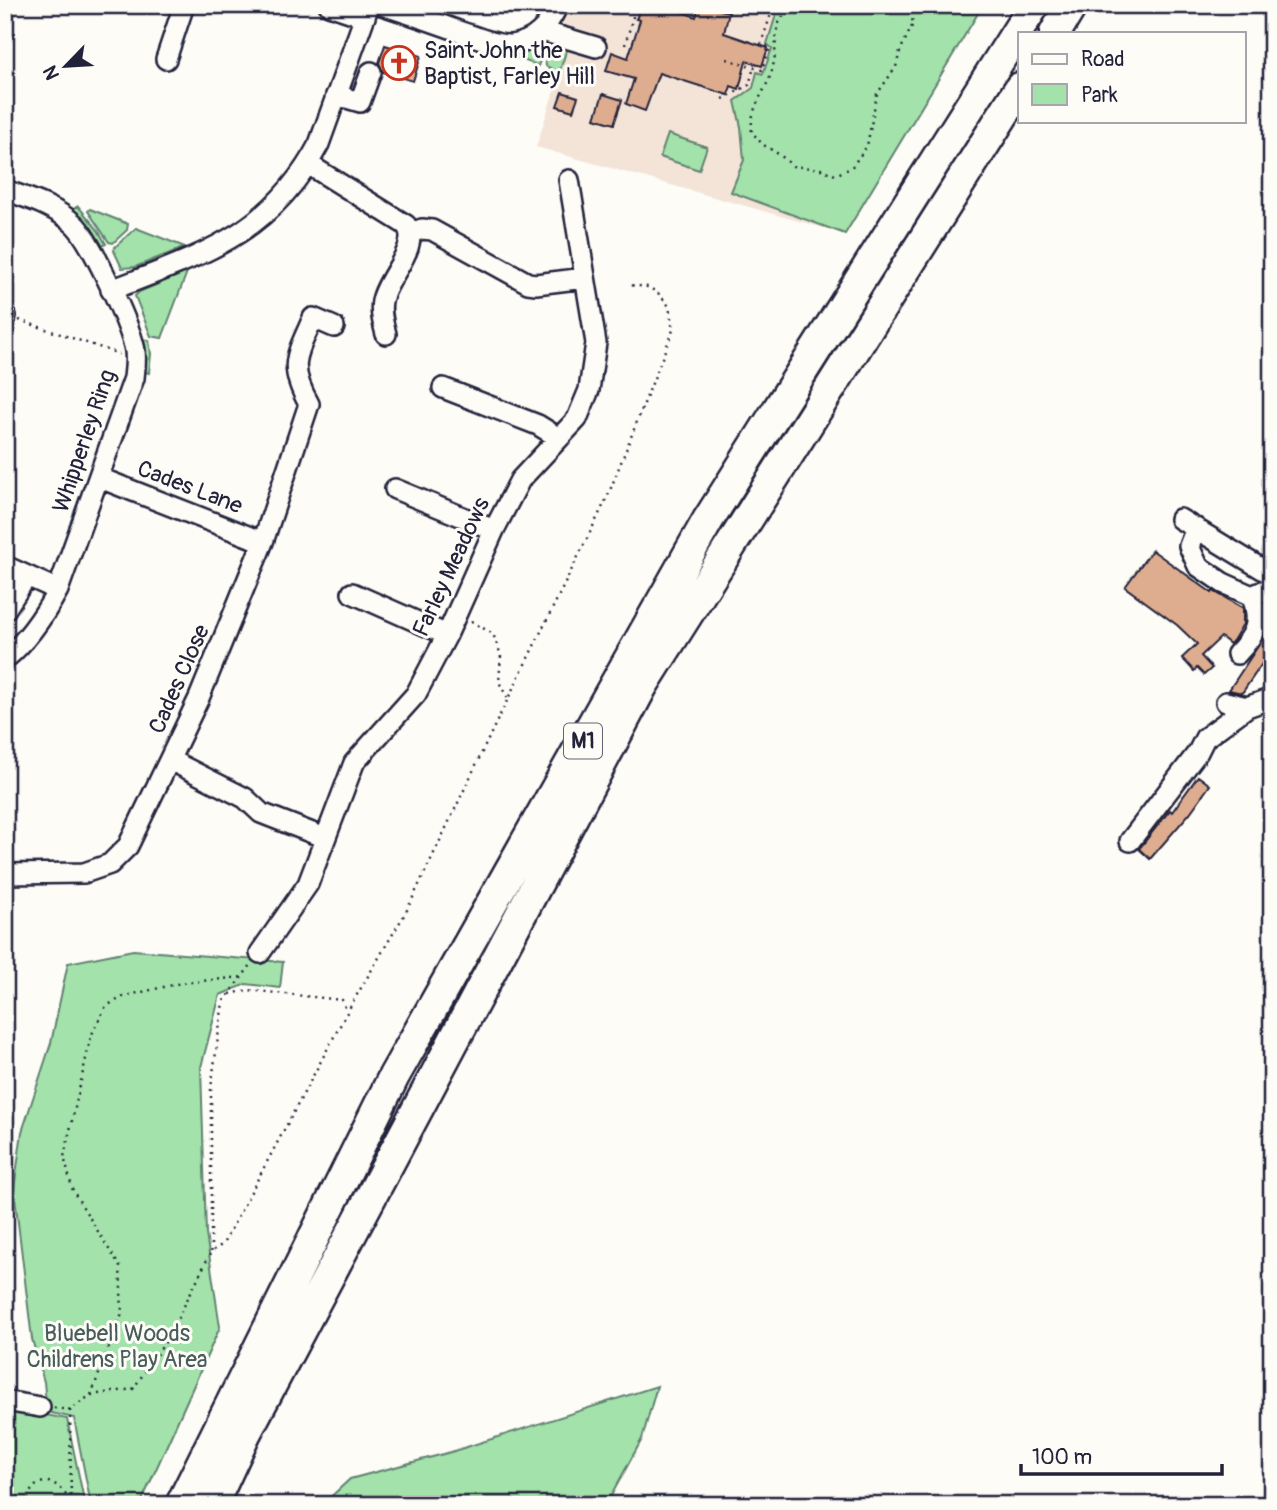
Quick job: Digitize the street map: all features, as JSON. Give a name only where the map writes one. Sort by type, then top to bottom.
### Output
[{"type":"highway","name":"M1","points":[[181,1505],[394,1076],[715,508],[1034,5]]},
{"type":"highway","points":[[1056,32],[1072,5]]},
{"type":"highway","name":"M1","points":[[212,1505],[245,1433],[642,686],[1018,91]]},
{"type":"street","points":[[166,59],[184,5]]},
{"type":"street","points":[[111,290],[209,250],[238,235],[277,203],[308,164],[319,144],[367,11],[329,5]]},
{"type":"street","points":[[382,5],[509,45],[527,41],[542,31],[558,5]]},
{"type":"street","points":[[542,31],[596,47]]},
{"type":"street","points":[[336,95],[360,102],[371,72]]},
{"type":"street","points":[[308,164],[406,225],[411,233],[411,242],[387,285],[382,302],[386,334]]},
{"type":"street","name":"Farley Meadows","points":[[260,953],[309,884],[354,764],[416,694],[520,481],[578,419],[589,390],[596,343],[569,180]]},
{"type":"street","name":"Whipperley Ring","points":[[5,190],[50,208],[76,226],[95,255],[111,290],[134,344],[135,360],[134,378],[58,590],[46,612],[21,646],[5,659]]},
{"type":"street","points":[[411,233],[422,229],[432,230],[528,283],[585,278]]},
{"type":"street","name":"Cades Close","points":[[5,874],[84,873],[110,864],[128,846],[199,698],[263,542],[309,404],[296,373],[296,356],[313,318],[334,327]]},
{"type":"street","points":[[443,388],[538,425],[559,438]]},
{"type":"street","name":"Cades Lane","points":[[100,478],[263,542]]},
{"type":"street","points":[[395,489],[494,530]]},
{"type":"street","points":[[1237,654],[1247,644],[1258,623],[1252,596],[1223,583],[1198,566],[1189,546],[1188,523],[1272,575]]},
{"type":"street","points":[[5,566],[58,590]]},
{"type":"street","points":[[5,610],[27,576]]},
{"type":"street","points":[[1252,596],[1272,587]]},
{"type":"street","points":[[352,593],[447,635]]},
{"type":"street","points":[[1130,841],[1198,752],[1205,738],[1247,707],[1272,698]]},
{"type":"street","points":[[1226,702],[1247,707]]},
{"type":"street","points":[[170,760],[244,797],[261,813],[325,838]]},
{"type":"street","points":[[5,1401],[40,1407]]},
{"type":"path","points":[[607,11],[609,5]]},
{"type":"path","points":[[625,45],[635,10],[632,5]]},
{"type":"path","points":[[727,59],[762,70],[770,47],[761,44],[774,5]]},
{"type":"path","points":[[792,5],[780,19],[773,68],[753,109],[752,132],[762,144],[793,166],[821,170],[835,176],[857,163],[867,146],[877,94],[896,67],[900,51],[913,24],[910,5]]},
{"type":"path","points":[[768,22],[778,26]]},
{"type":"path","points":[[723,99],[749,85],[754,67]]},
{"type":"path","points":[[211,1252],[223,1244],[347,1013],[407,910],[607,498],[673,330],[669,306],[658,293],[648,287],[628,285]]},
{"type":"path","points":[[6,316],[135,360]]},
{"type":"path","points":[[458,612],[493,634],[501,655],[499,682],[508,699]]},
{"type":"path","points":[[40,1407],[69,1410],[91,1395],[134,1389],[168,1338],[211,1252],[211,1088],[223,1002],[260,953]]},
{"type":"path","points":[[91,1395],[122,1313],[120,1267],[73,1191],[64,1157],[91,1035],[106,1006],[125,996],[181,983],[243,977]]},
{"type":"path","points":[[230,994],[249,990],[342,1000],[347,1013]]},
{"type":"path","points":[[69,1410],[71,1505]]},
{"type":"path","points":[[26,1505],[29,1492],[45,1481],[58,1486],[71,1505]]},
{"type":"shaded area","points":[[564,5],[983,5],[845,234],[536,147],[568,47],[545,37]]},
{"type":"green space","points":[[779,5],[983,5],[845,234],[731,192],[744,160],[735,101],[753,88],[757,72],[763,74],[772,48],[767,44]]},
{"type":"green space","points":[[543,41],[568,46],[559,73],[546,66]]},
{"type":"green space","points":[[537,44],[541,58],[538,66],[508,54]]},
{"type":"green space","points":[[668,134],[707,147],[699,170],[660,157]]},
{"type":"green space","points":[[78,206],[106,244],[99,248],[72,210]]},
{"type":"green space","points":[[90,209],[128,224],[127,230],[113,243],[109,242],[88,211]]},
{"type":"green space","points":[[136,228],[185,247],[135,267],[122,268],[114,251],[115,247]]},
{"type":"green space","points":[[187,272],[162,338],[151,336],[135,296]]},
{"type":"green space","points":[[139,339],[149,340],[149,373],[142,371]]},
{"type":"green space","name":"Bluebell Woods Childrens Play Area","points":[[133,950],[283,962],[280,988],[246,984],[220,995],[201,1067],[206,1234],[220,1327],[140,1505],[91,1505],[74,1418],[47,1412],[44,1382],[32,1339],[14,1189],[22,1132],[51,1043],[68,963]]},
{"type":"green space","points":[[657,1386],[642,1439],[606,1505],[322,1505],[350,1479],[451,1452]]},
{"type":"green space","points":[[5,1407],[67,1419],[85,1505],[5,1505]]},
{"type":"building","points":[[642,5],[663,5],[696,17],[699,5],[729,12],[724,33],[768,48],[762,66],[746,61],[739,89],[731,86],[728,95],[659,73],[645,111],[626,104],[634,79],[606,71],[612,52],[628,58],[640,20],[636,19]]},
{"type":"building","name":"Saint John the Baptist, Farley Hill","points":[[385,45],[421,56],[413,81],[383,72],[379,63]]},
{"type":"building","points":[[562,92],[578,97],[573,111],[557,106]]},
{"type":"building","points":[[603,94],[622,100],[614,124],[595,118]]},
{"type":"building","points":[[1152,550],[1212,593],[1213,591],[1243,608],[1243,624],[1230,644],[1221,637],[1201,656],[1212,668],[1204,675],[1197,668],[1194,671],[1182,658],[1197,644],[1177,625],[1125,587]]},
{"type":"building","points":[[1272,625],[1272,649],[1242,693],[1229,690]]},
{"type":"building","points":[[1198,776],[1210,785],[1150,859],[1139,849],[1170,810],[1172,812]]},
{"type":"place","name":"Saint John the Baptist, Farley Hill","points":[[399,63]]}]
